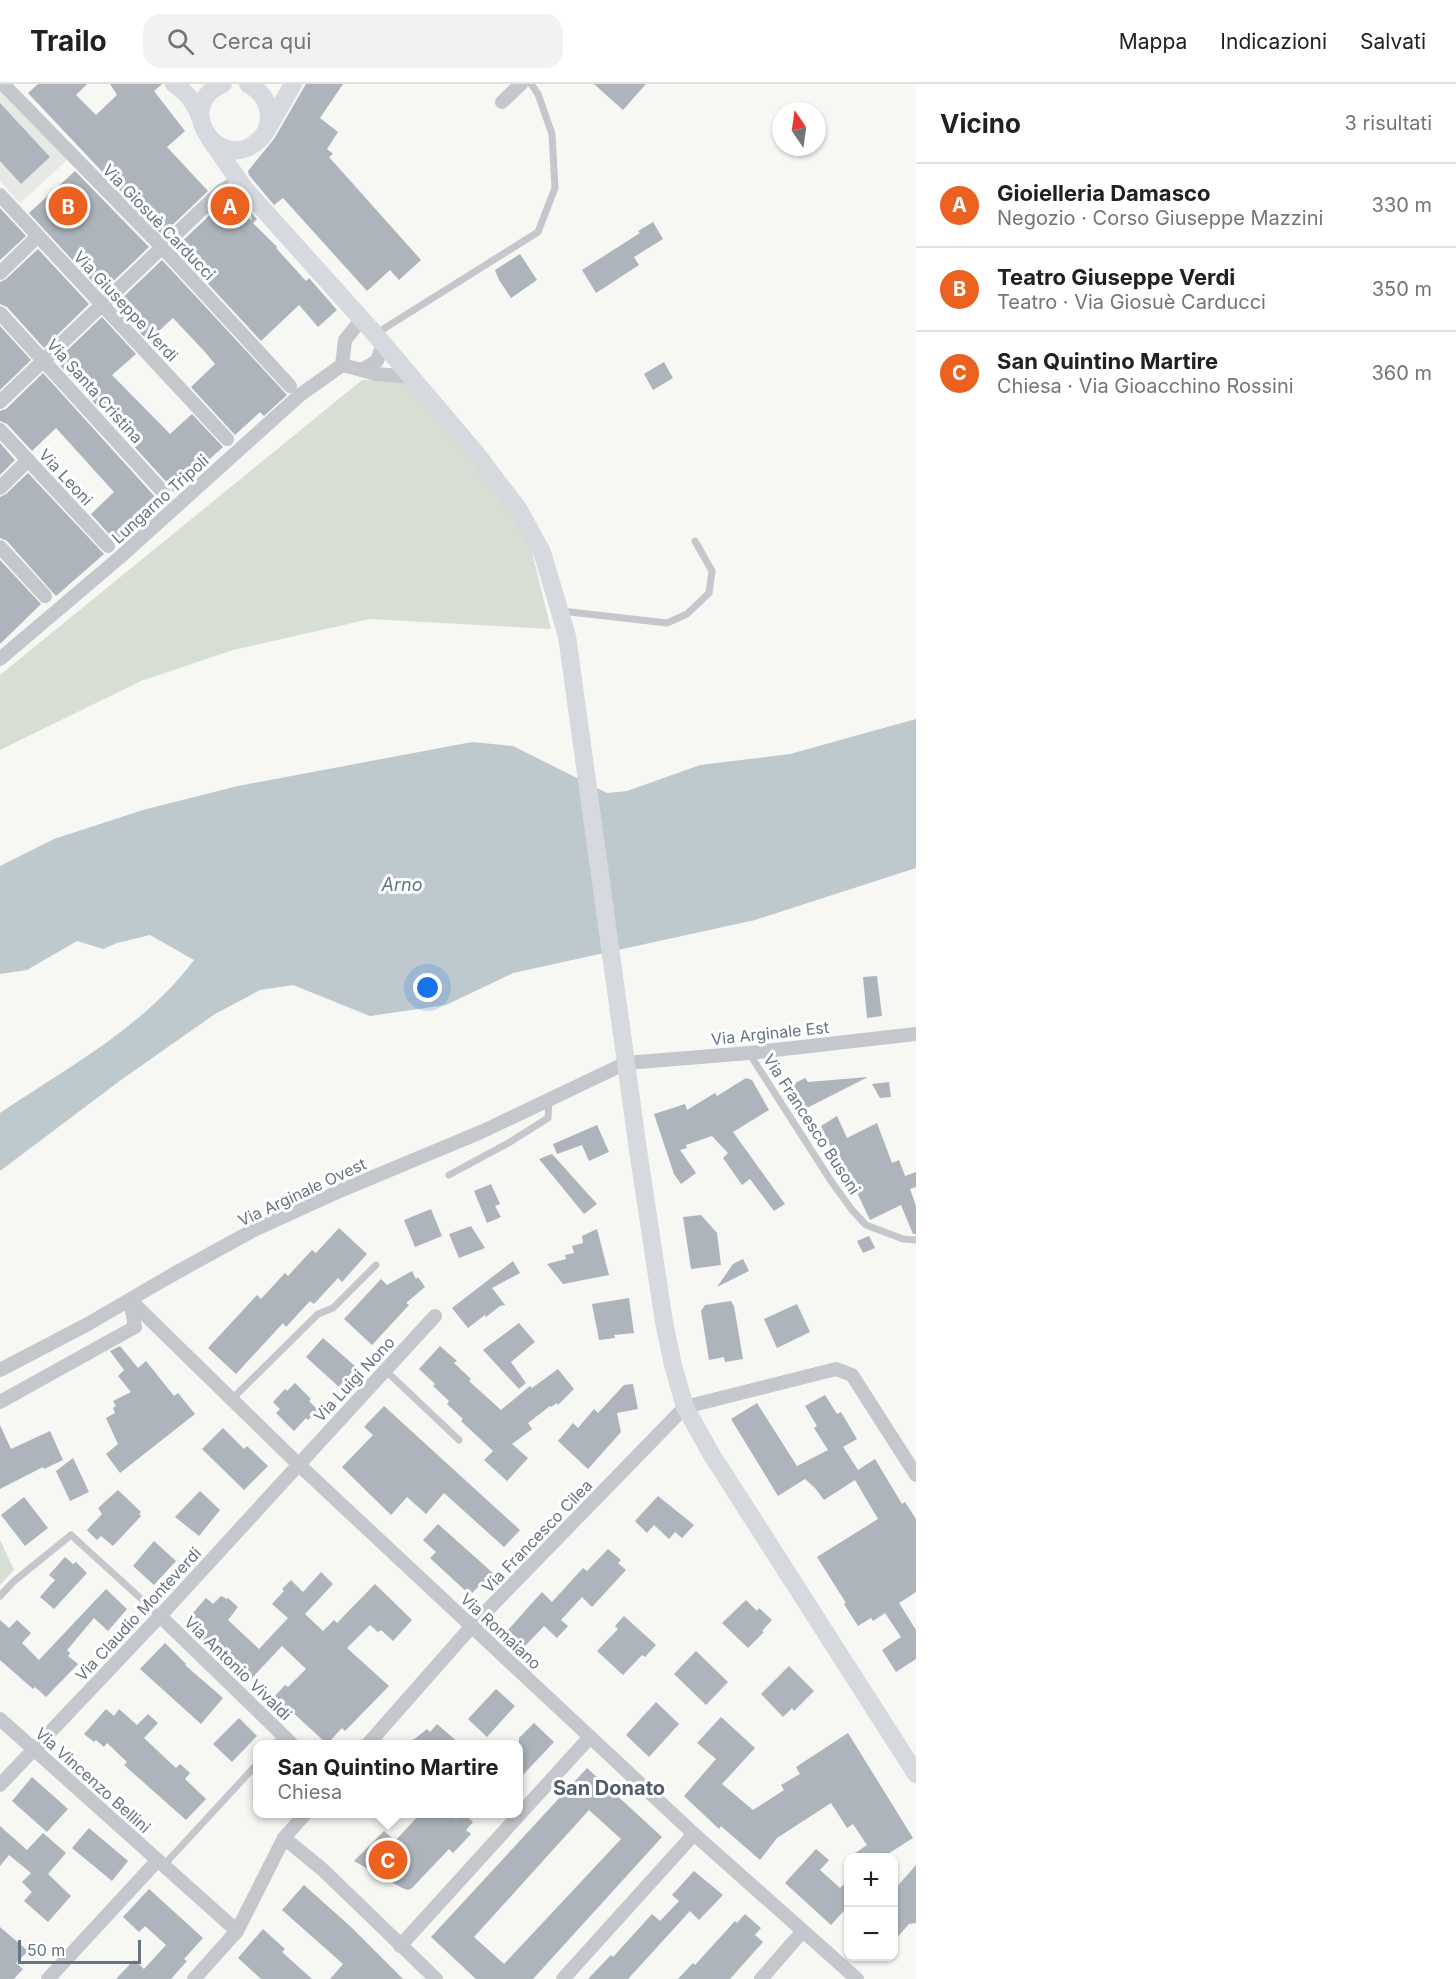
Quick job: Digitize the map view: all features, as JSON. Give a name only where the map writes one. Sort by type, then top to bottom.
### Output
[{"type":"main road","points":[[174,84],[186,92],[193,101],[205,134],[222,148],[230,150],[241,150],[251,146],[263,135],[269,120],[269,109],[265,98],[248,84]]},
{"type":"main road","points":[[201,119],[206,98],[216,87],[223,84]]},
{"type":"main road","points":[[239,180],[238,170],[241,160],[263,135],[293,84]]},
{"type":"main road","points":[[210,139],[253,198],[379,339],[475,452],[529,525],[542,552],[567,636],[664,1322],[685,1407],[710,1452],[916,1774]]},
{"type":"street","name":"Via Giosuè Carducci","points":[[3,84],[162,247],[290,386]]},
{"type":"street","points":[[502,102],[521,84]]},
{"type":"street","points":[[0,402],[221,191],[239,180]]},
{"type":"street","name":"Via Giuseppe Verdi","points":[[0,195],[227,439]]},
{"type":"street","points":[[0,273],[39,236]]},
{"type":"street","name":"Via Santa Cristina","points":[[0,313],[164,493]]},
{"type":"street","points":[[362,320],[345,340],[342,365],[376,374],[411,377]]},
{"type":"street","points":[[362,370],[377,361],[379,339]]},
{"type":"street","name":"Lungarno Tripoli","points":[[0,659],[300,395],[342,365]]},
{"type":"street","name":"Via Leoni","points":[[0,430],[108,546]]},
{"type":"street","points":[[0,488],[28,460]]},
{"type":"street","points":[[0,547],[45,596]]},
{"type":"street","name":"Via Arginale Est","points":[[626,1063],[749,1053],[916,1034]]},
{"type":"street","name":"Via Arginale Ovest","points":[[0,1370],[252,1232],[342,1190],[481,1132],[626,1063]]},
{"type":"street","points":[[0,1402],[135,1327],[130,1300]]},
{"type":"street","name":"Via Romaiano","points":[[130,1300],[298,1464],[590,1737],[802,1932],[857,1979]]},
{"type":"street","name":"Via Luigi Nono","points":[[298,1464],[435,1316]]},
{"type":"street","points":[[685,1407],[836,1369],[852,1375],[916,1475]]},
{"type":"street","name":"Via Francesco Cilea","points":[[372,1740],[472,1626],[685,1407]]},
{"type":"street","name":"Via Claudio Monteverdi","points":[[0,1785],[160,1616],[298,1464]]},
{"type":"street","name":"Via Antonio Vivaldi","points":[[160,1616],[282,1740]]},
{"type":"street","name":"Via Vincenzo Bellini","points":[[0,1719],[237,1931]]},
{"type":"street","points":[[523,1811],[590,1737]]},
{"type":"street","points":[[194,1979],[237,1931],[284,1838],[302,1818]]},
{"type":"street","points":[[400,1946],[516,1818]]},
{"type":"street","points":[[563,1979],[694,1834]]},
{"type":"street","points":[[284,1838],[322,1869],[436,1979]]},
{"type":"street","points":[[48,1979],[160,1864]]},
{"type":"street","points":[[761,1979],[802,1932]]},
{"type":"lane","points":[[379,339],[538,232],[555,188],[552,134],[538,94],[531,84]]},
{"type":"lane","points":[[561,611],[667,623],[687,615],[709,593],[712,571],[695,541]]},
{"type":"lane","name":"Via Francesco Busoni","points":[[749,1053],[852,1210],[866,1225],[903,1239],[916,1240]]},
{"type":"lane","points":[[449,1175],[510,1142],[548,1118],[549,1100]]},
{"type":"lane","points":[[232,1399],[318,1314],[333,1308],[376,1265]]},
{"type":"lane","points":[[385,1370],[459,1440]]},
{"type":"lane","points":[[0,1596],[13,1582],[71,1535],[160,1616]]},
{"type":"lane","points":[[160,1864],[253,1768]]},
{"type":"shaded area","points":[[0,88],[67,160],[20,203],[0,181]]},
{"type":"shaded area","points":[[362,380],[412,380],[527,532],[551,629],[370,619],[233,650],[141,681],[0,750],[0,675]]},
{"type":"shaded area","points":[[0,1540],[14,1570],[0,1585]]},
{"type":"water","name":"Arno","points":[[916,719],[916,868],[755,920],[513,973],[446,1005],[370,1016],[293,985],[260,990],[215,1014],[121,1080],[0,1171],[0,1113],[129,1026],[174,984],[194,960],[150,935],[103,949],[77,941],[27,970],[0,974],[0,866],[54,839],[143,810],[238,786],[472,742],[513,746],[607,793],[627,791],[700,765],[790,754]]},
{"type":"building","points":[[38,84],[87,84],[76,95],[96,115],[117,95],[110,84],[162,84],[154,91],[185,131],[167,147],[208,191],[162,235],[28,93]]},
{"type":"building","points":[[306,84],[343,84],[320,118],[338,132],[327,149],[333,154],[329,157],[421,260],[399,280],[390,270],[367,291],[283,198],[274,205],[249,175],[248,171],[274,139]]},
{"type":"building","points":[[594,84],[646,84],[623,110]]},
{"type":"building","points":[[0,103],[50,157],[21,184],[0,161]]},
{"type":"building","points":[[75,171],[149,247],[102,292],[29,213]]},
{"type":"building","points":[[229,197],[252,221],[251,213],[257,219],[253,223],[306,281],[309,278],[337,310],[318,327],[299,305],[261,341],[175,248]]},
{"type":"building","points":[[0,208],[26,236],[0,260]]},
{"type":"building","points":[[653,222],[663,239],[634,257],[639,265],[596,293],[582,270],[640,233],[638,231]]},
{"type":"building","points":[[38,249],[89,304],[44,348],[7,307],[0,304],[0,282]]},
{"type":"building","points":[[520,254],[537,280],[511,298],[495,270]]},
{"type":"building","points":[[162,260],[287,395],[264,416],[260,412],[235,435],[191,387],[215,364],[205,352],[173,318],[148,341],[115,305]]},
{"type":"building","points":[[102,317],[136,354],[112,375],[170,434],[192,414],[223,447],[173,492],[171,487],[56,361]]},
{"type":"building","points":[[0,326],[31,360],[0,390]]},
{"type":"building","points":[[664,362],[673,378],[653,390],[644,374]]},
{"type":"building","points":[[43,373],[162,502],[116,542],[91,514],[114,492],[56,428],[32,451],[7,424],[0,421],[0,411],[6,409]]},
{"type":"building","points":[[0,443],[15,460],[0,475]]},
{"type":"building","points":[[28,473],[104,554],[56,596],[7,541],[0,538],[0,497]]},
{"type":"building","points":[[0,560],[41,604],[0,644]]},
{"type":"building","points":[[877,976],[882,1016],[867,1018],[863,977]]},
{"type":"building","points":[[868,1077],[795,1114],[782,1090],[805,1078],[808,1082]]},
{"type":"building","points":[[746,1078],[752,1080],[769,1110],[733,1132],[785,1204],[774,1211],[750,1179],[742,1185],[723,1158],[728,1153],[712,1136],[686,1145],[687,1148],[680,1150],[696,1173],[681,1184],[674,1174],[654,1114],[685,1104],[687,1110],[715,1093],[717,1096]]},
{"type":"building","points":[[889,1082],[891,1097],[880,1098],[872,1084]]},
{"type":"building","points":[[837,1116],[847,1138],[877,1123],[892,1163],[899,1160],[905,1176],[916,1172],[916,1187],[910,1189],[916,1206],[916,1234],[913,1234],[901,1205],[870,1220],[851,1180],[847,1182],[821,1126]]},
{"type":"building","points":[[597,1125],[609,1152],[589,1161],[582,1145],[557,1154],[553,1144]]},
{"type":"building","points":[[552,1154],[597,1204],[584,1214],[539,1159]]},
{"type":"building","points":[[491,1184],[500,1204],[495,1206],[501,1217],[487,1223],[474,1191]]},
{"type":"building","points":[[431,1209],[442,1236],[415,1247],[404,1220]]},
{"type":"building","points":[[701,1215],[717,1233],[721,1265],[691,1269],[683,1217]]},
{"type":"building","points":[[471,1226],[485,1248],[459,1258],[449,1234]]},
{"type":"building","points":[[339,1228],[367,1254],[342,1282],[338,1278],[314,1304],[310,1301],[286,1327],[283,1323],[236,1374],[208,1348],[257,1295],[261,1299],[285,1273],[288,1276],[312,1250],[316,1253]]},
{"type":"building","points":[[597,1229],[609,1275],[563,1284],[547,1264],[566,1259],[565,1255],[574,1253],[572,1246],[583,1243],[582,1236]]},
{"type":"building","points":[[869,1236],[875,1248],[863,1253],[857,1241]]},
{"type":"building","points":[[743,1259],[749,1271],[717,1287],[733,1264]]},
{"type":"building","points":[[513,1261],[520,1273],[492,1288],[505,1305],[500,1306],[486,1317],[485,1315],[468,1328],[452,1308]]},
{"type":"building","points":[[412,1271],[416,1279],[418,1277],[425,1287],[406,1303],[409,1305],[372,1345],[344,1319],[381,1279],[387,1285]]},
{"type":"building","points":[[629,1298],[634,1333],[614,1335],[615,1338],[599,1340],[592,1304]]},
{"type":"building","points":[[731,1301],[734,1306],[743,1359],[725,1362],[724,1357],[709,1360],[701,1311],[705,1305]]},
{"type":"building","points":[[797,1304],[810,1332],[777,1348],[764,1319]]},
{"type":"building","points":[[519,1323],[535,1342],[511,1362],[526,1383],[519,1389],[483,1350]]},
{"type":"building","points":[[323,1338],[356,1367],[339,1387],[306,1357]]},
{"type":"building","points":[[120,1346],[138,1368],[146,1361],[174,1396],[178,1393],[195,1414],[120,1473],[106,1454],[118,1444],[106,1418],[115,1413],[113,1408],[116,1406],[113,1401],[131,1392],[118,1376],[124,1370],[110,1351]]},
{"type":"building","points":[[440,1346],[457,1361],[454,1363],[471,1379],[469,1381],[501,1410],[530,1386],[532,1388],[558,1369],[574,1389],[558,1405],[557,1403],[550,1406],[528,1423],[532,1429],[512,1444],[528,1458],[507,1481],[484,1460],[493,1451],[461,1421],[463,1419],[447,1404],[449,1401],[419,1369]]},
{"type":"building","points":[[295,1383],[311,1399],[309,1401],[318,1410],[308,1420],[306,1418],[294,1431],[276,1413],[280,1409],[273,1402],[285,1389],[287,1391]]},
{"type":"building","points":[[633,1384],[638,1409],[617,1413],[621,1432],[588,1469],[558,1441],[573,1423],[578,1428],[594,1409],[598,1413],[624,1385]]},
{"type":"building","points":[[825,1395],[837,1414],[841,1412],[857,1439],[843,1447],[858,1470],[875,1459],[902,1504],[905,1502],[916,1519],[916,1592],[899,1603],[916,1630],[916,1659],[896,1672],[882,1650],[901,1637],[885,1613],[873,1621],[871,1618],[858,1626],[817,1557],[878,1519],[855,1480],[824,1500],[805,1479],[778,1496],[731,1419],[757,1403],[797,1466],[828,1450],[814,1428],[817,1426],[805,1406]]},
{"type":"building","points":[[384,1406],[520,1530],[504,1547],[444,1493],[426,1514],[407,1497],[391,1515],[342,1467],[373,1435],[364,1427]]},
{"type":"building","points":[[0,1425],[11,1449],[50,1431],[63,1460],[44,1469],[43,1467],[0,1489]]},
{"type":"building","points":[[223,1428],[244,1449],[247,1446],[268,1466],[244,1490],[202,1449]]},
{"type":"building","points":[[73,1458],[89,1492],[70,1501],[56,1471]]},
{"type":"building","points":[[118,1490],[141,1512],[139,1514],[141,1516],[113,1546],[101,1536],[97,1540],[87,1530],[102,1514],[98,1508]]},
{"type":"building","points":[[200,1491],[220,1510],[199,1536],[175,1517]]},
{"type":"building","points":[[658,1496],[694,1525],[682,1538],[675,1532],[669,1539],[654,1525],[647,1533],[635,1521]]},
{"type":"building","points":[[24,1497],[48,1528],[25,1546],[1,1515]]},
{"type":"building","points":[[438,1524],[494,1574],[470,1595],[430,1558],[436,1552],[423,1540]]},
{"type":"building","points":[[154,1541],[176,1561],[154,1585],[133,1566]]},
{"type":"building","points":[[608,1549],[621,1560],[618,1563],[626,1570],[592,1607],[582,1597],[561,1620],[568,1626],[557,1638],[544,1626],[525,1646],[508,1630],[542,1592],[552,1602],[583,1568],[587,1571]]},
{"type":"building","points":[[65,1557],[73,1564],[76,1562],[87,1573],[54,1609],[40,1597],[55,1580],[49,1575]]},
{"type":"building","points":[[321,1572],[333,1584],[305,1614],[323,1631],[334,1620],[337,1623],[375,1584],[412,1620],[393,1641],[381,1630],[378,1632],[370,1625],[347,1648],[389,1686],[345,1731],[342,1728],[331,1740],[323,1740],[275,1696],[306,1669],[282,1646],[251,1679],[209,1640],[207,1643],[185,1622],[206,1598],[213,1604],[221,1596],[228,1598],[238,1607],[228,1620],[259,1649],[288,1618],[272,1604],[284,1591],[282,1589],[291,1580],[303,1592]]},
{"type":"building","points":[[106,1589],[127,1609],[108,1631],[94,1618],[67,1650],[70,1653],[68,1656],[78,1664],[46,1697],[35,1687],[33,1689],[0,1660],[0,1620],[9,1628],[17,1620],[31,1633],[22,1643],[39,1660]]},
{"type":"building","points":[[746,1600],[757,1611],[759,1608],[772,1620],[748,1648],[722,1623]]},
{"type":"building","points":[[624,1616],[656,1645],[645,1657],[642,1655],[623,1675],[597,1651],[618,1629],[615,1626]]},
{"type":"building","points":[[165,1643],[185,1665],[223,1698],[201,1724],[140,1669]]},
{"type":"building","points":[[696,1651],[728,1682],[706,1705],[674,1674]]},
{"type":"building","points":[[789,1666],[814,1691],[794,1711],[792,1708],[783,1717],[761,1694]]},
{"type":"building","points":[[496,1689],[515,1706],[487,1737],[468,1719]]},
{"type":"building","points":[[656,1702],[679,1724],[649,1757],[626,1735]]},
{"type":"building","points":[[106,1709],[114,1716],[119,1709],[137,1725],[148,1714],[158,1723],[144,1738],[176,1768],[180,1764],[190,1773],[185,1779],[206,1799],[186,1820],[124,1765],[127,1762],[107,1743],[104,1747],[84,1734]]},
{"type":"building","points":[[721,1717],[755,1748],[722,1784],[753,1810],[784,1790],[781,1785],[800,1774],[796,1767],[848,1733],[913,1838],[889,1853],[855,1853],[867,1845],[853,1824],[847,1828],[831,1803],[777,1838],[760,1860],[721,1826],[719,1829],[684,1796],[716,1759],[697,1743]]},
{"type":"building","points":[[239,1718],[257,1736],[232,1762],[213,1744]]},
{"type":"building","points":[[534,1723],[554,1742],[523,1775],[523,1740],[519,1738]]},
{"type":"building","points":[[437,1724],[455,1740],[413,1740],[427,1729],[430,1732]]},
{"type":"building","points":[[587,1768],[662,1837],[533,1979],[476,1979],[431,1937]],"holes":[[[589,1810],[621,1839],[504,1964],[474,1937]]]},
{"type":"building","points":[[32,1777],[68,1809],[47,1832],[12,1801]]},
{"type":"building","points":[[416,1818],[468,1818],[473,1822],[466,1830],[471,1834],[453,1853],[449,1849],[408,1890],[354,1861],[384,1831],[395,1841]]},
{"type":"building","points":[[0,1826],[27,1850],[43,1833],[66,1853],[48,1874],[71,1896],[48,1922],[24,1901],[32,1892],[22,1882],[31,1873],[9,1855],[0,1866]]},
{"type":"building","points":[[89,1828],[128,1861],[112,1881],[72,1848]]},
{"type":"building","points":[[816,1849],[829,1860],[820,1870],[840,1888],[844,1884],[844,1911],[831,1925],[785,1883]]},
{"type":"building","points":[[916,1865],[916,1923],[909,1924],[898,1936],[898,1907],[898,1885]]},
{"type":"building","points":[[694,1871],[723,1895],[699,1920],[690,1911],[628,1979],[588,1979],[611,1955],[613,1957],[652,1914],[660,1921],[679,1901],[672,1895]]},
{"type":"building","points":[[304,1885],[351,1927],[403,1979],[330,1979],[343,1964],[282,1910]]},
{"type":"building","points":[[149,1889],[203,1938],[184,1959],[187,1961],[171,1979],[116,1979],[134,1960],[144,1969],[166,1945],[145,1926],[139,1932],[123,1917]]},
{"type":"building","points":[[745,1914],[761,1928],[755,1935],[763,1942],[730,1979],[678,1979],[693,1963],[695,1965],[735,1921],[737,1923]]},
{"type":"building","points":[[0,1927],[28,1951],[16,1963],[23,1969],[14,1979],[0,1979]]},
{"type":"building","points":[[263,1929],[285,1949],[282,1952],[312,1979],[261,1979],[238,1958]]},
{"type":"place","name":"Teatro Giuseppe Verdi","points":[[68,206]]},
{"type":"place","name":"Gioielleria Damasco","points":[[230,206]]},
{"type":"place","name":"San Quintino Martire","points":[[388,1860]]},
{"type":"district","name":"San Donato","points":[[609,1788]]}]
